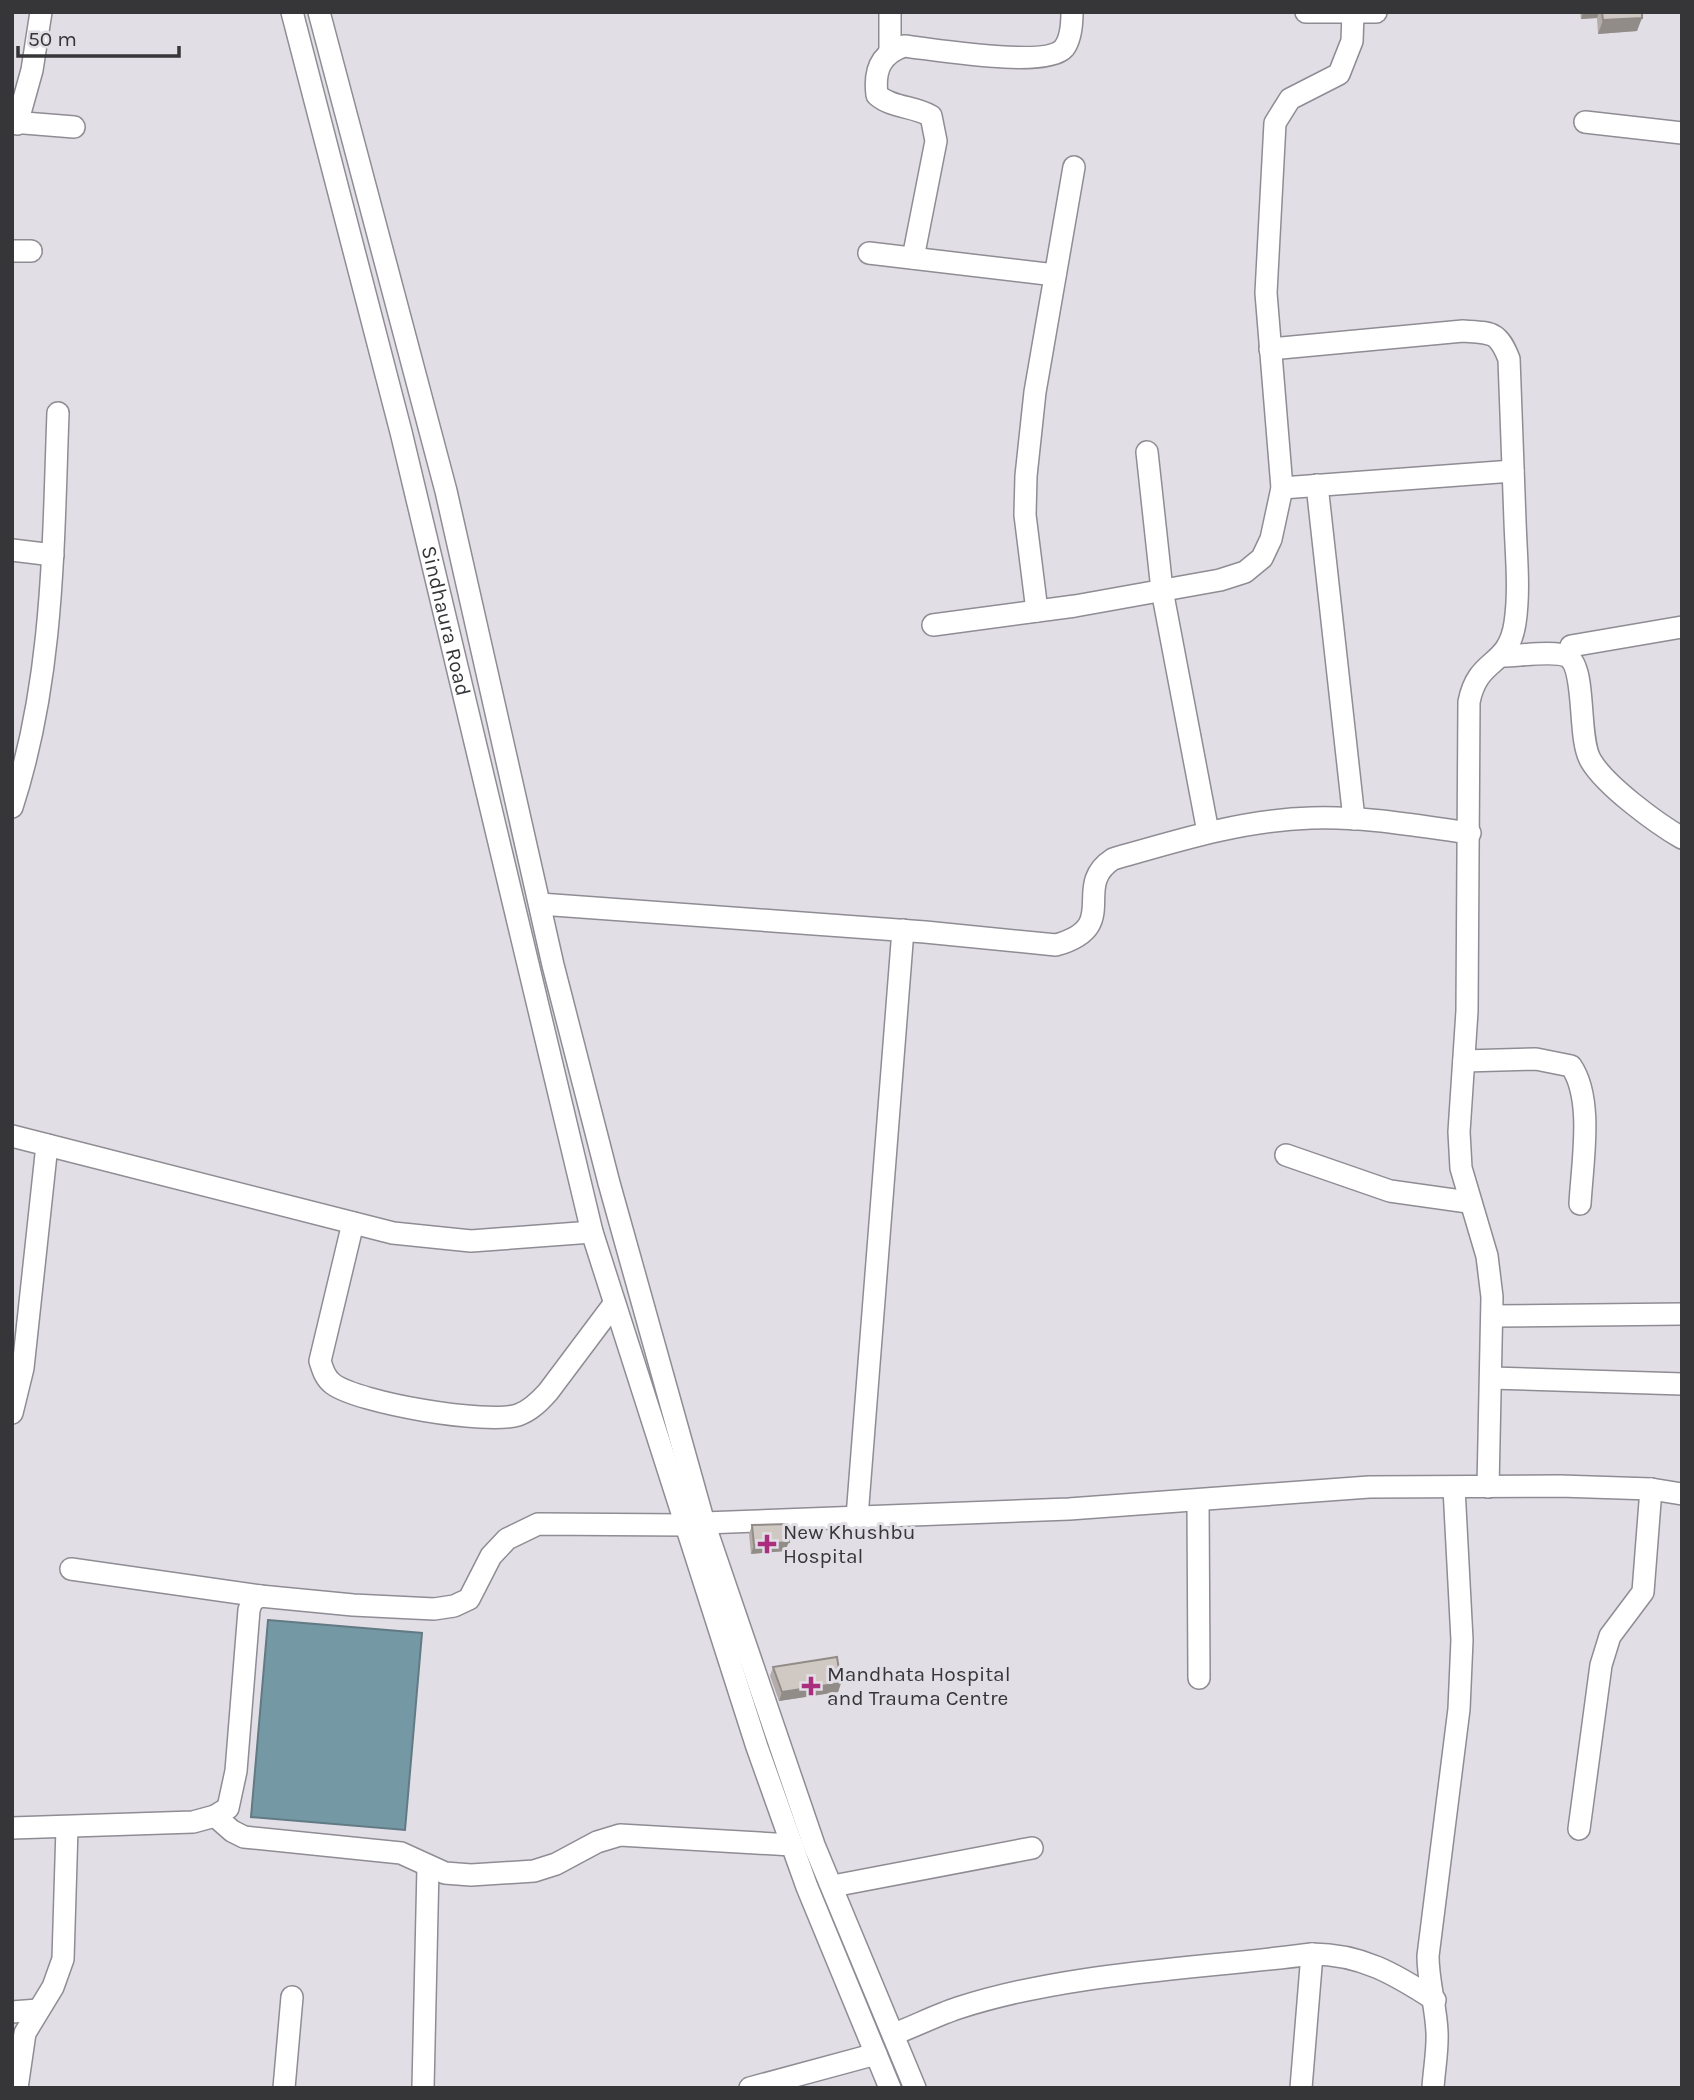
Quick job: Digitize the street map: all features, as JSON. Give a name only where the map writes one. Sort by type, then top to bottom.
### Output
[{"type":"street","points":[[41,12],[32,70],[15,123],[74,127]]},
{"type":"street","name":"Sindhaura Road","points":[[292,12],[404,446],[592,1232],[614,1304],[695,1524]]},
{"type":"street","points":[[319,12],[382,262],[446,491],[540,904],[695,1524],[792,1845],[890,2088]]},
{"type":"street","points":[[890,12],[890,51]]},
{"type":"street","points":[[913,258],[936,141],[935,126],[931,116],[919,109],[886,103],[877,95],[877,72],[881,60],[890,51],[905,46],[1044,57],[1056,54],[1065,48],[1072,12]]},
{"type":"street","points":[[1306,12],[1376,12]]},
{"type":"street","points":[[933,625],[1162,590],[1245,572],[1262,558],[1271,539],[1282,488],[1266,293],[1275,123],[1290,99],[1339,75],[1352,41],[1353,13]]},
{"type":"street","points":[[1585,122],[1682,134]]},
{"type":"street","points":[[1037,611],[1025,515],[1026,476],[1035,392],[1074,167]]},
{"type":"street","points":[[870,253],[1055,275]]},
{"type":"street","points":[[1270,349],[1463,331],[1491,333],[1501,339],[1509,359],[1517,575],[1515,623],[1504,656]]},
{"type":"street","points":[[12,807],[34,727],[50,624],[58,413]]},
{"type":"street","points":[[1147,452],[1162,590],[1208,832]]},
{"type":"street","points":[[1282,488],[1513,471]]},
{"type":"street","points":[[1317,485],[1354,819]]},
{"type":"street","points":[[12,550],[53,555]]},
{"type":"street","points":[[1571,646],[1682,627]]},
{"type":"street","points":[[1488,1487],[1493,1316],[1486,1256],[1468,1202],[1461,1168],[1460,1132],[1470,832],[1469,702],[1473,683],[1481,670],[1504,656],[1558,654],[1569,657],[1575,666],[1581,724],[1591,761],[1612,784],[1682,838]]},
{"type":"street","points":[[540,904],[903,930],[1056,945],[1073,940],[1086,932],[1093,918],[1096,877],[1103,865],[1114,859],[1208,832],[1265,822],[1354,819],[1470,832]]},
{"type":"street","points":[[857,1517],[903,930]]},
{"type":"street","points":[[1464,1061],[1536,1059],[1556,1060],[1572,1066],[1580,1077],[1585,1104],[1580,1204]]},
{"type":"street","points":[[12,1136],[393,1233],[471,1241],[592,1232]]},
{"type":"street","points":[[12,1413],[23,1367],[47,1145]]},
{"type":"street","points":[[1286,1155],[1390,1191],[1468,1202]]},
{"type":"street","points":[[353,1223],[320,1361],[324,1375],[350,1393],[464,1417],[497,1419],[520,1415],[535,1406],[548,1392],[614,1304]]},
{"type":"street","points":[[1493,1316],[1682,1314]]},
{"type":"street","points":[[1491,1378],[1682,1384]]},
{"type":"street","points":[[71,1569],[260,1596],[434,1609],[454,1606],[469,1599],[491,1556],[508,1539],[538,1524],[695,1524],[1069,1510],[1369,1487],[1651,1489],[1682,1494]]},
{"type":"street","points":[[1433,2088],[1437,2033],[1435,2000],[1428,1979],[1428,1956],[1459,1709],[1462,1640],[1454,1488]]},
{"type":"street","points":[[1579,1829],[1601,1665],[1609,1636],[1643,1592],[1651,1489]]},
{"type":"street","points":[[1198,1500],[1199,1678]]},
{"type":"street","points":[[695,1524],[810,1832],[915,2088]]},
{"type":"street","points":[[12,1828],[193,1822],[215,1816],[228,1808],[233,1792],[249,1610],[252,1601],[260,1596]]},
{"type":"street","points":[[215,1816],[244,1837],[401,1853],[445,1873],[471,1875],[534,1871],[556,1864],[597,1842],[620,1836],[792,1845]]},
{"type":"street","points":[[17,2088],[25,2033],[53,1987],[63,1959],[67,1828]]},
{"type":"street","points":[[832,1886],[1032,1848]]},
{"type":"street","points":[[423,2088],[428,1867]]},
{"type":"street","points":[[894,2034],[958,2008],[1020,1993],[1093,1980],[1312,1954],[1334,1954],[1362,1959],[1393,1973],[1435,2000]]},
{"type":"street","points":[[1301,2088],[1312,1954]]},
{"type":"street","points":[[284,2088],[292,1997]]},
{"type":"street","points":[[12,2012],[38,2010]]},
{"type":"street","points":[[758,2087],[876,2054]]},
{"type":"water","points":[[268,1620],[422,1633],[405,1830],[251,1817]]},
{"type":"building","points":[[1602,12],[1642,12],[1642,18],[1603,20]]},
{"type":"building","points":[[787,1524],[789,1542],[754,1545],[752,1525]]},
{"type":"building","points":[[837,1657],[841,1683],[782,1692],[773,1667]]},
{"type":"place","name":"New Khushbu Hospital","points":[[767,1544]]},
{"type":"place","name":"Mandhata Hospital and Trauma Centre","points":[[811,1686]]}]
